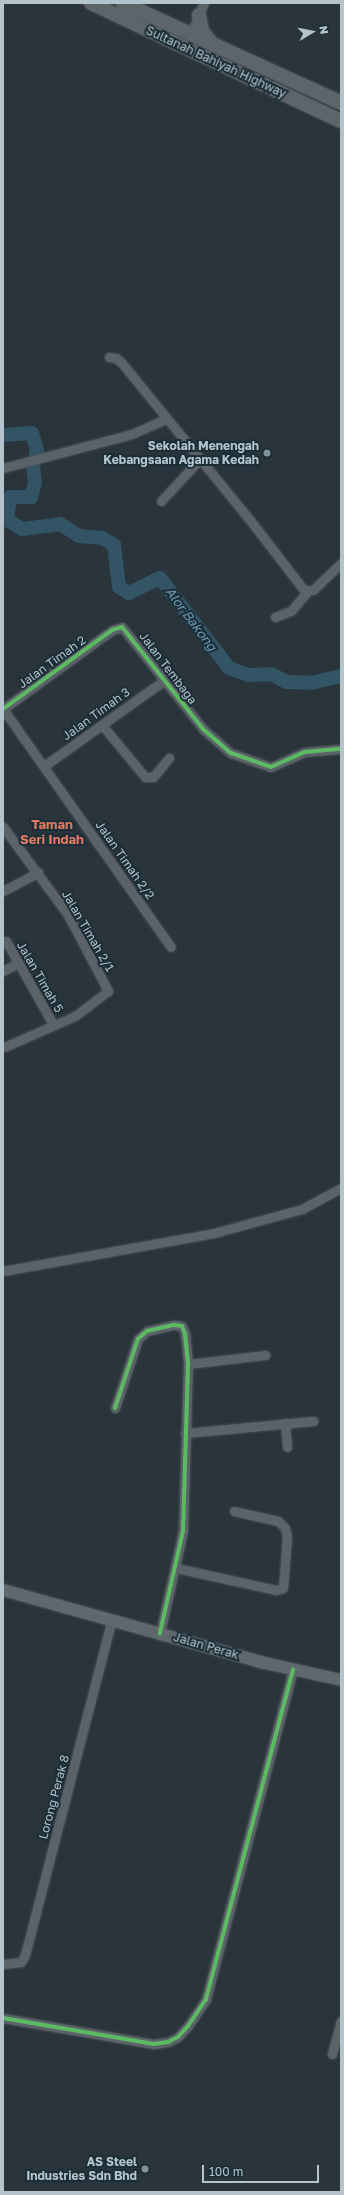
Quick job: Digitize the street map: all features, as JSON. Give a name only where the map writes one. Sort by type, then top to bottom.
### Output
[{"type":"main road","name":"Sultanah Bahiyah Highway","points":[[91,3],[341,121]]},
{"type":"main road","name":"Sultanah Bahiyah Highway","points":[[123,3],[210,41],[341,103]]},
{"type":"main road","points":[[202,9],[202,31],[210,41]]},
{"type":"main road","points":[[185,48],[191,33]]},
{"type":"street","points":[[191,33],[202,9]]},
{"type":"street","points":[[109,357],[116,358],[121,362],[250,520],[300,586],[307,592]]},
{"type":"street","points":[[3,468],[132,434],[166,419]]},
{"type":"street","points":[[161,501],[200,459]]},
{"type":"street","points":[[275,617],[291,611],[302,602],[307,592],[340,566]]},
{"type":"street","name":"Jalan Tembaga","points":[[112,630],[122,627],[126,630],[163,681],[203,729],[231,753],[270,767],[305,752],[341,749]]},
{"type":"street","name":"Jalan Timah 2","points":[[3,709],[112,630]]},
{"type":"street","name":"Jalan Timah 3","points":[[44,766],[163,681]]},
{"type":"street","name":"Jalan Timah 2/2","points":[[3,709],[171,947]]},
{"type":"street","points":[[102,725],[145,777],[152,777],[169,758]]},
{"type":"street","name":"Jalan Timah 2/1","points":[[3,827],[38,872],[68,915],[108,991],[75,1016],[53,1024]]},
{"type":"street","points":[[3,891],[38,872]]},
{"type":"street","name":"Jalan Timah 5","points":[[6,941],[53,1024]]},
{"type":"street","points":[[3,971],[18,962]]},
{"type":"street","points":[[4,1047],[53,1024]]},
{"type":"street","points":[[3,1271],[214,1233],[302,1209],[341,1188]]},
{"type":"street","points":[[115,1408],[135,1345],[148,1331],[174,1325],[182,1326],[186,1334],[188,1364],[183,1531],[176,1568],[160,1633]]},
{"type":"street","points":[[188,1364],[265,1355]]},
{"type":"street","points":[[185,1433],[313,1421]]},
{"type":"street","points":[[285,1423],[288,1447]]},
{"type":"street","points":[[176,1568],[276,1590],[283,1588],[287,1537],[285,1528],[278,1521],[234,1512]]},
{"type":"street","name":"Jalan Perak","points":[[3,1590],[293,1669],[341,1680]]},
{"type":"street","name":"Lorong Perak 8","points":[[3,1964],[22,1962],[25,1955],[112,1619]]},
{"type":"street","points":[[3,2018],[154,2044],[168,2042],[188,2026],[206,1999],[293,1669]]},
{"type":"street","points":[[332,2054],[341,2021]]},
{"type":"waterway","name":"Alor Bakong","points":[[3,435],[32,433],[37,450],[33,467],[35,483],[31,497],[10,497],[7,520],[22,529],[60,524],[79,536],[102,538],[114,545],[119,587],[129,593],[160,578],[229,668],[248,675],[271,674],[287,682],[311,683],[341,676]]},
{"type":"cycle path","points":[[3,709],[112,630],[122,627],[203,729],[231,753],[271,767],[305,752],[341,749]]},
{"type":"cycle path","points":[[115,1408],[138,1339],[147,1331],[174,1325],[182,1326],[185,1334],[188,1364],[183,1531],[160,1633]]},
{"type":"cycle path","points":[[3,2018],[154,2044],[168,2042],[178,2037],[188,2026],[206,1999],[293,1669]]},
{"type":"place","name":"Sekolah Menengah Kebangsaan Agama Kedah","points":[[267,453]]},
{"type":"place","name":"AS Steel Industries Sdn Bhd","points":[[145,2169]]},
{"type":"district","name":"Taman Seri Indah","points":[[52,832]]}]
